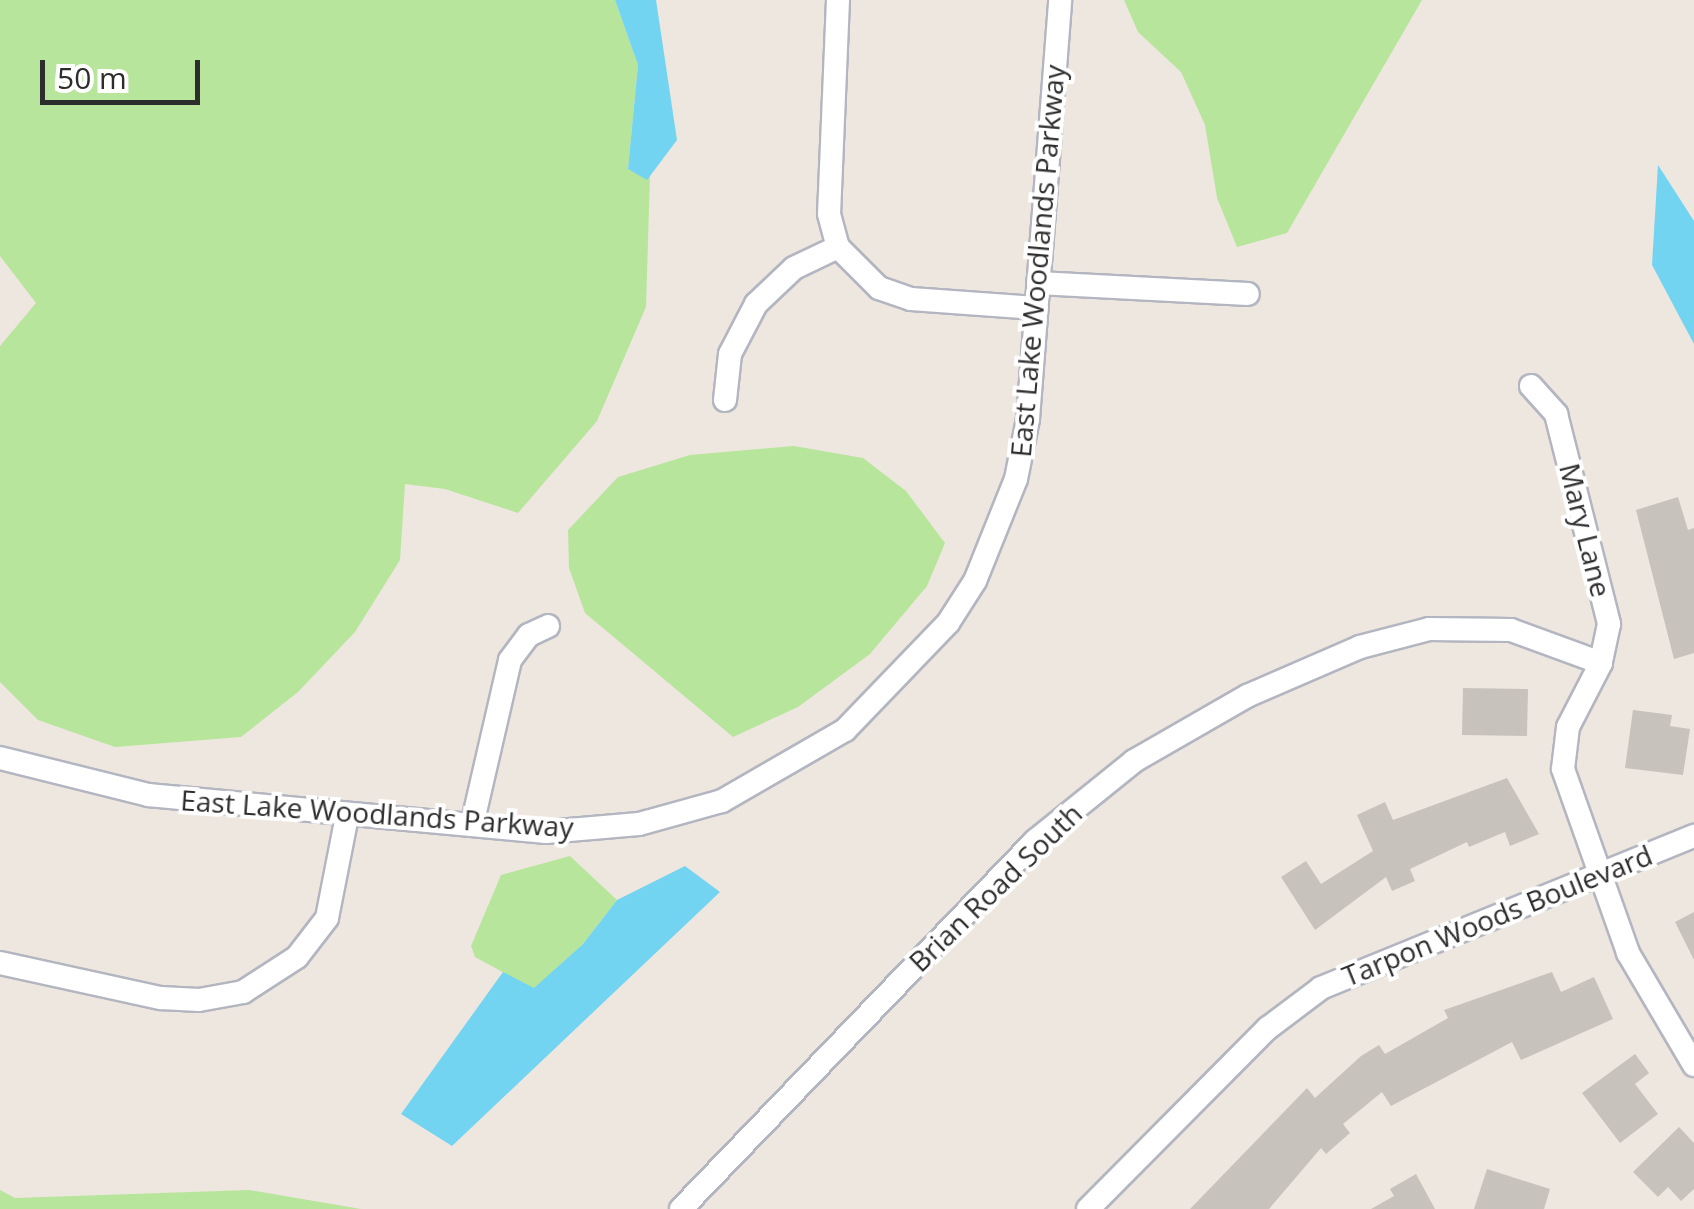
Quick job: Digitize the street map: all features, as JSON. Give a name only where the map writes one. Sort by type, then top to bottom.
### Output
[{"type":"street","points":[[838,0],[829,214],[838,247],[879,288],[912,299],[1036,308]]},
{"type":"street","name":"East Lake Woodlands Parkway","points":[[0,758],[148,795],[546,832],[607,828],[722,801],[803,758],[886,694],[948,623],[998,529],[1024,450],[1060,0]]},
{"type":"street","points":[[726,400],[730,354],[756,304],[794,268],[838,247]]},
{"type":"street","points":[[1038,283],[1248,294]]},
{"type":"street","name":"Mary Lane","points":[[1531,386],[1556,414],[1610,624],[1601,663],[1568,727],[1563,769],[1628,953],[1694,1065]]},
{"type":"street","points":[[472,825],[510,660],[528,635],[548,626]]},
{"type":"street","name":"Brian Road South","points":[[680,1209],[1034,840],[1134,761],[1247,696],[1360,647],[1429,628],[1511,630],[1601,663]]},
{"type":"street","points":[[0,964],[162,998],[199,1000],[242,992],[297,958],[327,918],[347,816]]},
{"type":"street","name":"Tarpon Woods Boulevard","points":[[1088,1209],[1268,1028],[1321,988],[1694,836]]},
{"type":"green space","points":[[0,0],[615,0],[638,65],[628,169],[650,176],[646,307],[597,421],[518,513],[445,489],[405,484],[400,560],[355,632],[298,692],[241,737],[115,747],[38,720],[0,682],[0,346],[36,303],[0,256]]},
{"type":"green space","points":[[1124,0],[1422,0],[1287,233],[1237,247],[1217,198],[1205,125],[1181,72],[1138,32]]},
{"type":"green space","points":[[794,446],[863,458],[906,491],[945,543],[927,586],[870,654],[798,707],[733,737],[585,613],[569,568],[568,530],[618,477],[690,455]]},
{"type":"green space","points":[[570,856],[617,900],[583,944],[534,989],[475,957],[471,946],[501,875]]},
{"type":"green space","points":[[0,1190],[15,1198],[249,1190],[361,1209],[0,1209]]},
{"type":"water","points":[[615,0],[656,0],[677,140],[647,180],[628,169],[638,65]]},
{"type":"water","points":[[1658,165],[1694,221],[1694,344],[1652,265]]},
{"type":"water","points":[[685,866],[720,892],[452,1146],[401,1114],[503,972],[534,988],[583,944],[617,900]]},
{"type":"building","points":[[1678,497],[1688,530],[1694,528],[1694,653],[1674,659],[1636,510]]},
{"type":"building","points":[[1463,688],[1528,689],[1527,736],[1462,735]]},
{"type":"building","points":[[1633,710],[1672,715],[1670,726],[1690,729],[1683,775],[1625,768]]},
{"type":"building","points":[[1507,778],[1539,834],[1510,846],[1505,832],[1469,847],[1467,842],[1410,869],[1415,881],[1392,891],[1386,877],[1315,930],[1281,877],[1306,861],[1321,884],[1373,851],[1357,815],[1385,802],[1393,820]]},
{"type":"building","points":[[1694,912],[1694,960],[1675,922]]},
{"type":"building","points":[[1552,972],[1561,992],[1594,977],[1613,1019],[1521,1060],[1512,1042],[1391,1106],[1382,1092],[1343,1124],[1350,1133],[1326,1154],[1321,1148],[1269,1209],[1190,1209],[1307,1088],[1315,1098],[1361,1056],[1379,1045],[1385,1054],[1448,1018],[1444,1010]]},
{"type":"building","points":[[1635,1054],[1649,1073],[1635,1084],[1658,1114],[1620,1143],[1582,1093]]},
{"type":"building","points":[[1679,1127],[1694,1143],[1694,1189],[1681,1201],[1668,1187],[1658,1197],[1633,1172]]},
{"type":"building","points":[[1487,1169],[1550,1189],[1544,1209],[1474,1209]]},
{"type":"building","points":[[1416,1174],[1435,1209],[1371,1209],[1394,1196],[1390,1189]]}]
